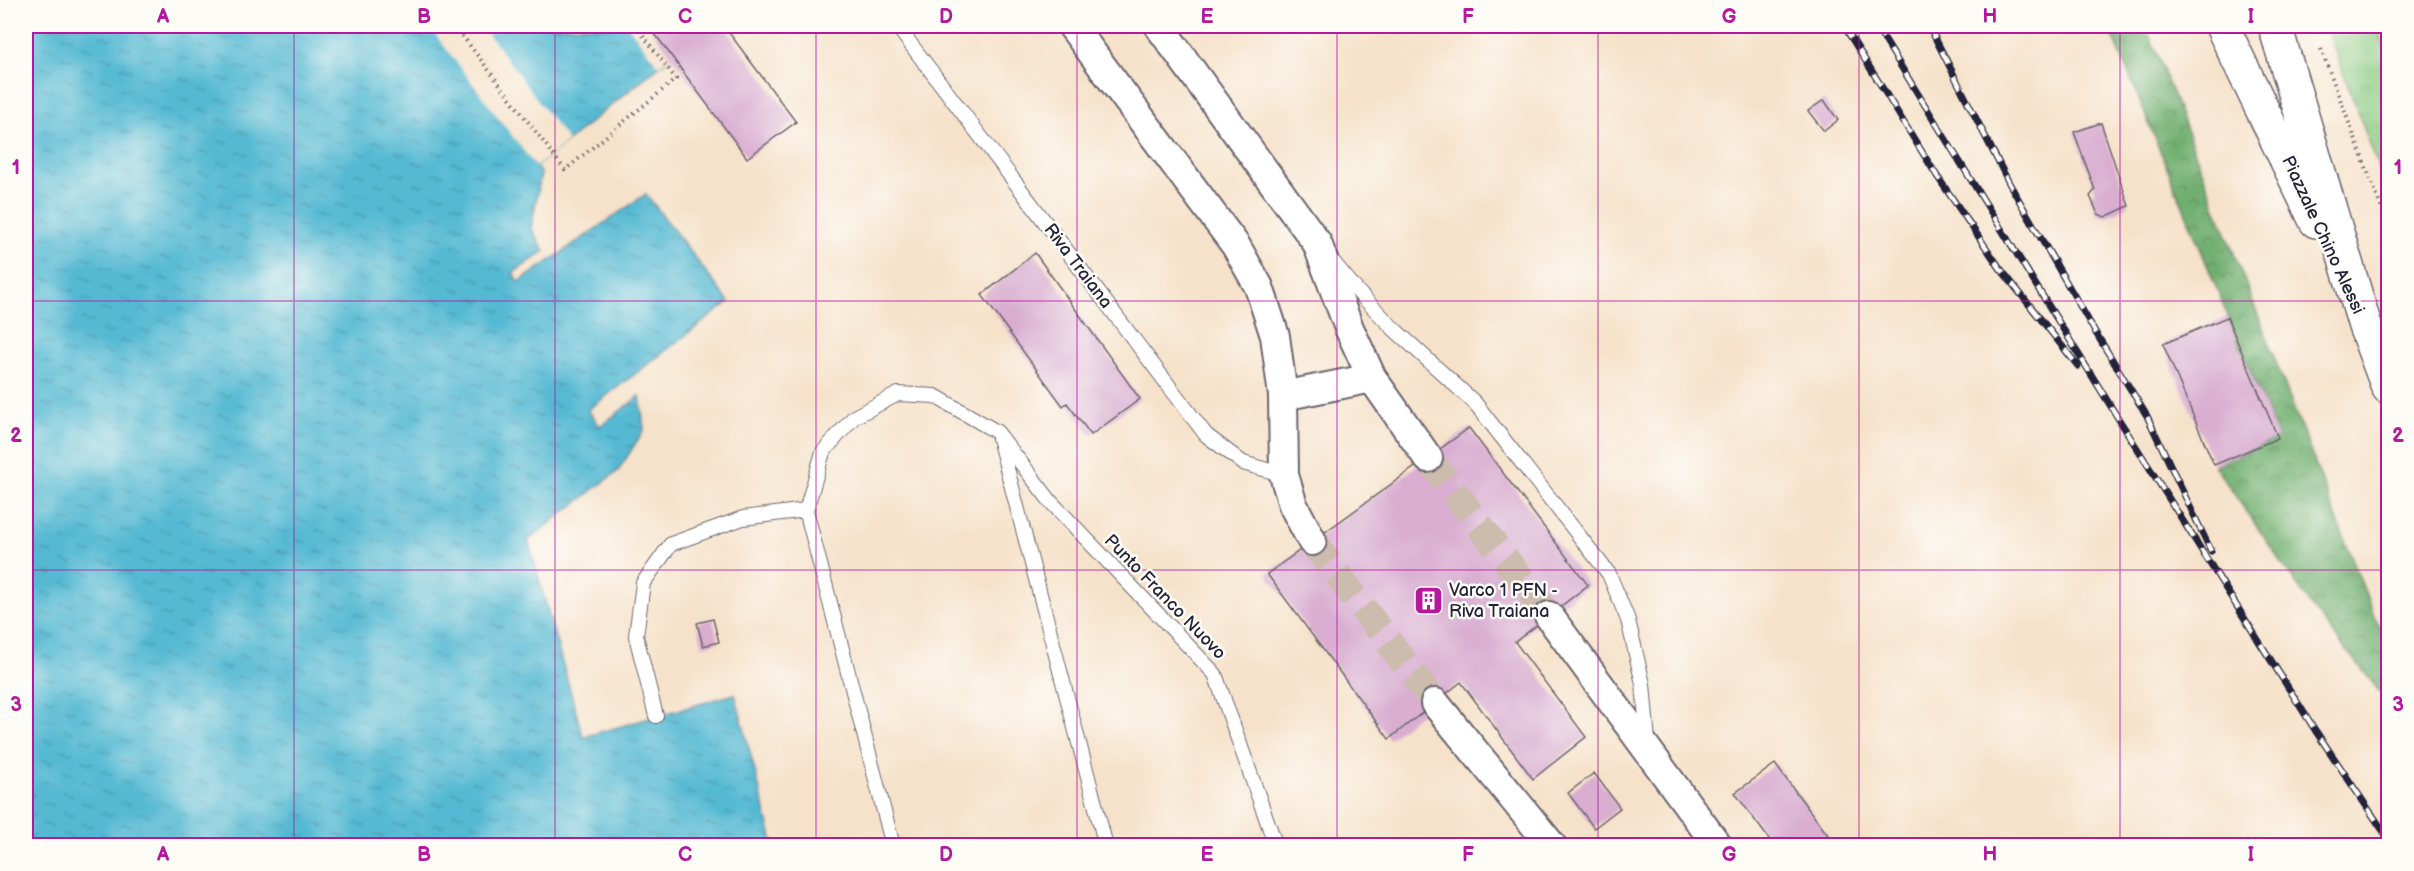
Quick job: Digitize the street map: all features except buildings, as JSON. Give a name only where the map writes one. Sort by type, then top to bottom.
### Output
[{"type":"main road","name":"Piazzale Chino Alessi","points":[[2222,26],[2276,133],[2366,326]]},
{"type":"main road","name":"Piazzale Chino Alessi","points":[[2275,26],[2366,326]]},
{"type":"main road","points":[[2366,326],[2388,387]]},
{"type":"street","points":[[1072,26],[1236,246],[1259,287],[1275,336],[1283,396],[1284,475],[1293,505],[1312,541]]},
{"type":"street","points":[[1159,26],[1317,243],[1349,328],[1372,378],[1428,458]]},
{"type":"street","points":[[1283,396],[1372,378]]},
{"type":"street","points":[[1550,616],[1718,846]]},
{"type":"street","points":[[1436,703],[1552,846]]},
{"type":"lane","name":"Riva Traiana","points":[[897,26],[1206,435],[1243,463],[1284,475]]},
{"type":"lane","points":[[1317,243],[1366,300],[1475,403],[1609,574],[1628,620],[1643,684],[1649,750]]},
{"type":"lane","name":"Punto Franco Nuovo","points":[[806,510],[824,452],[854,417],[898,394],[935,396],[997,432],[1051,502],[1215,674],[1276,846]]},
{"type":"lane","points":[[997,432],[1106,846]]},
{"type":"lane","points":[[656,716],[636,636],[643,583],[671,544],[743,518],[806,510],[893,846]]},
{"type":"path","points":[[455,26],[565,170],[676,80],[636,26]]},
{"type":"path","points":[[2320,46],[2388,225]]},
{"type":"green space","points":[[2109,26],[2146,26],[2375,618],[2388,645],[2388,702],[2315,611],[2214,465],[2278,438]]},
{"type":"green space","points":[[2326,26],[2376,26],[2388,53],[2388,193]]},
{"type":"water","points":[[26,26],[708,26],[536,167],[541,174],[531,228],[545,251],[513,273],[519,282],[646,194],[729,302],[588,410],[600,426],[640,396],[644,430],[618,471],[528,540],[583,737],[735,694],[774,845],[26,845]]},
{"type":"pier","points":[[429,26],[482,26],[568,141],[536,167]]},
{"type":"pier","points":[[628,26],[708,26],[659,66]]},
{"type":"tunnel","points":[[1428,458],[1549,616]]},
{"type":"tunnel","points":[[1312,541],[1435,703]]},
{"type":"railway","points":[[1844,26],[1937,176],[2000,268],[2078,366]]},
{"type":"railway","points":[[1876,26],[2118,418],[2315,730],[2388,838]]},
{"type":"railway","points":[[1929,26],[2009,183],[2147,416],[2211,551]]},
{"type":"place","name":"Varco 1 PFN - Riva Traiana","points":[[1428,600]]}]
